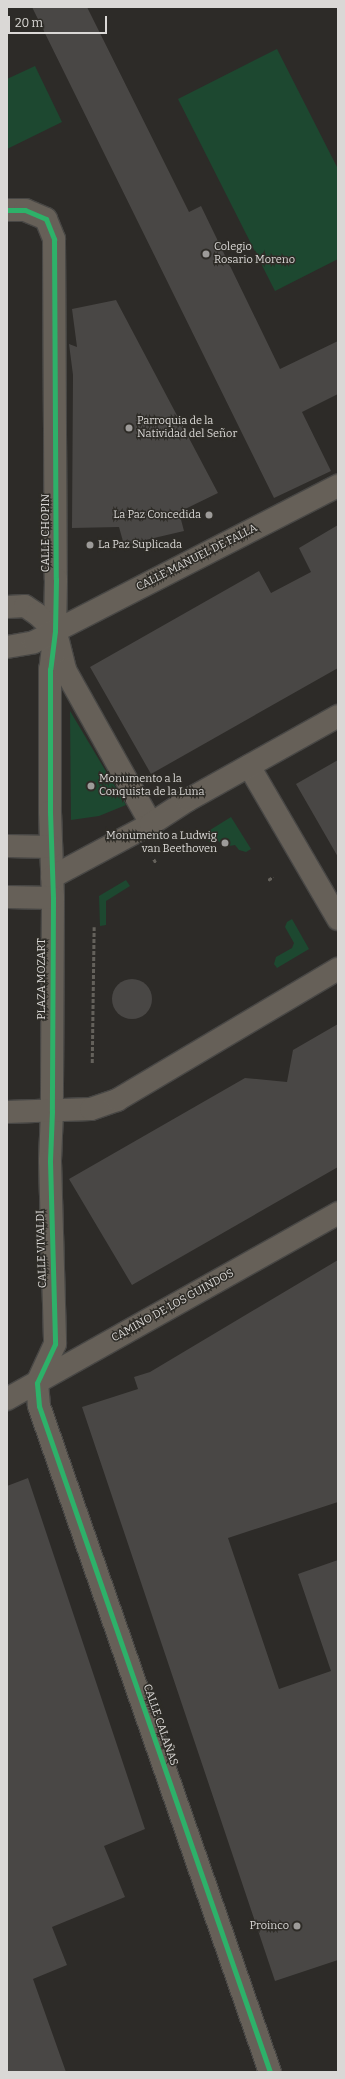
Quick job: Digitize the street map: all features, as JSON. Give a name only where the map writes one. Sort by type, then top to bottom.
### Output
[{"type":"street","name":"CALLE CHOPIN","points":[[7,210],[25,210],[46,219],[54,239],[55,631],[50,669],[51,847]]},
{"type":"street","name":"CALLE MANUEL DE FALLA","points":[[7,648],[28,644],[55,631],[338,486]]},
{"type":"street","points":[[7,607],[25,606],[37,614],[55,631]]},
{"type":"street","name":"CALLE CHOPIN","points":[[55,631],[65,670],[151,824]]},
{"type":"street","points":[[7,897],[53,887],[151,824],[249,766],[338,716]]},
{"type":"street","points":[[249,766],[338,919]]},
{"type":"street","points":[[7,846],[51,847]]},
{"type":"street","name":"PLAZA MOZART","points":[[51,847],[53,887],[52,1111]]},
{"type":"street","points":[[7,1112],[91,1109],[116,1100],[338,969]]},
{"type":"street","name":"CALLE VIVALDI","points":[[37,1383],[55,1344],[50,1161],[52,1111]]},
{"type":"street","name":"CAMINO DE LOS GUINDOS","points":[[7,1399],[338,1213]]},
{"type":"street","name":"CALLE CALAÑAS","points":[[37,1383],[39,1406],[270,2072]]},
{"type":"path","points":[[154,859],[156,863]]},
{"type":"path","points":[[268,880],[273,877]]},
{"type":"path","points":[[92,1063],[94,927]]},
{"type":"green space","points":[[277,49],[338,169],[338,259],[275,291],[178,99]]},
{"type":"green space","points":[[35,66],[62,122],[7,149],[7,79]]},
{"type":"green space","points":[[70,711],[126,805],[99,816],[71,820]]},
{"type":"green space","points":[[231,817],[251,849],[246,852],[239,850],[235,845],[223,847],[216,838],[210,842],[204,839],[202,835]]},
{"type":"green space","points":[[126,880],[130,886],[106,901],[106,925],[100,926],[99,896]]},
{"type":"green space","points":[[292,919],[309,949],[277,968],[274,964],[276,957],[292,948],[294,943],[285,927],[287,922]]},
{"type":"building","points":[[32,7],[87,7],[189,212],[201,206],[280,369],[338,341],[338,394],[302,412],[331,471],[274,498]]},
{"type":"building","name":"Parroquia de la Natividad del Señor","points":[[116,300],[218,493],[179,512],[184,531],[124,545],[119,527],[72,528],[73,375],[69,344],[77,347],[72,309]]},
{"type":"building","points":[[338,525],[338,668],[151,774],[90,667],[259,571],[271,593],[311,572],[299,548]]},
{"type":"building","points":[[338,760],[338,857],[296,784]]},
{"type":"building","points":[[136,979],[143,982],[149,988],[152,999],[151,1007],[143,1016],[136,1019],[128,1019],[121,1016],[113,1007],[112,995],[115,988],[124,980]]},
{"type":"building","points":[[338,1024],[338,1167],[132,1285],[69,1179],[245,1078],[287,1082],[293,1050]]},
{"type":"building","points":[[338,1260],[338,1502],[228,1538],[279,1689],[331,1671],[298,1574],[338,1560],[338,1960],[275,1981],[82,1407],[138,1389],[134,1377],[150,1372]]},
{"type":"building","points":[[28,1478],[145,1829],[104,1846],[125,1897],[52,1927],[67,1965],[33,1979],[66,2072],[7,2072],[7,1486]]},
{"type":"cycle path","points":[[7,210],[25,210],[46,219],[54,239],[56,579],[55,631],[50,669],[50,812],[53,898],[52,1111],[50,1161],[55,1344],[37,1383],[39,1406],[270,2072]]},
{"type":"place","name":"Colegio Rosario Moreno","points":[[206,254]]},
{"type":"place","name":"Parroquia de la Natividad del Señor","points":[[129,428]]},
{"type":"place","name":"La Paz Concedida","points":[[209,515]]},
{"type":"place","name":"La Paz Suplicada","points":[[90,545]]},
{"type":"place","name":"Monumento a la Conquista de la Luna","points":[[91,786]]},
{"type":"place","name":"Monumento a Ludwig van Beethoven","points":[[225,843]]},
{"type":"place","name":"Proinco","points":[[297,1926]]}]
